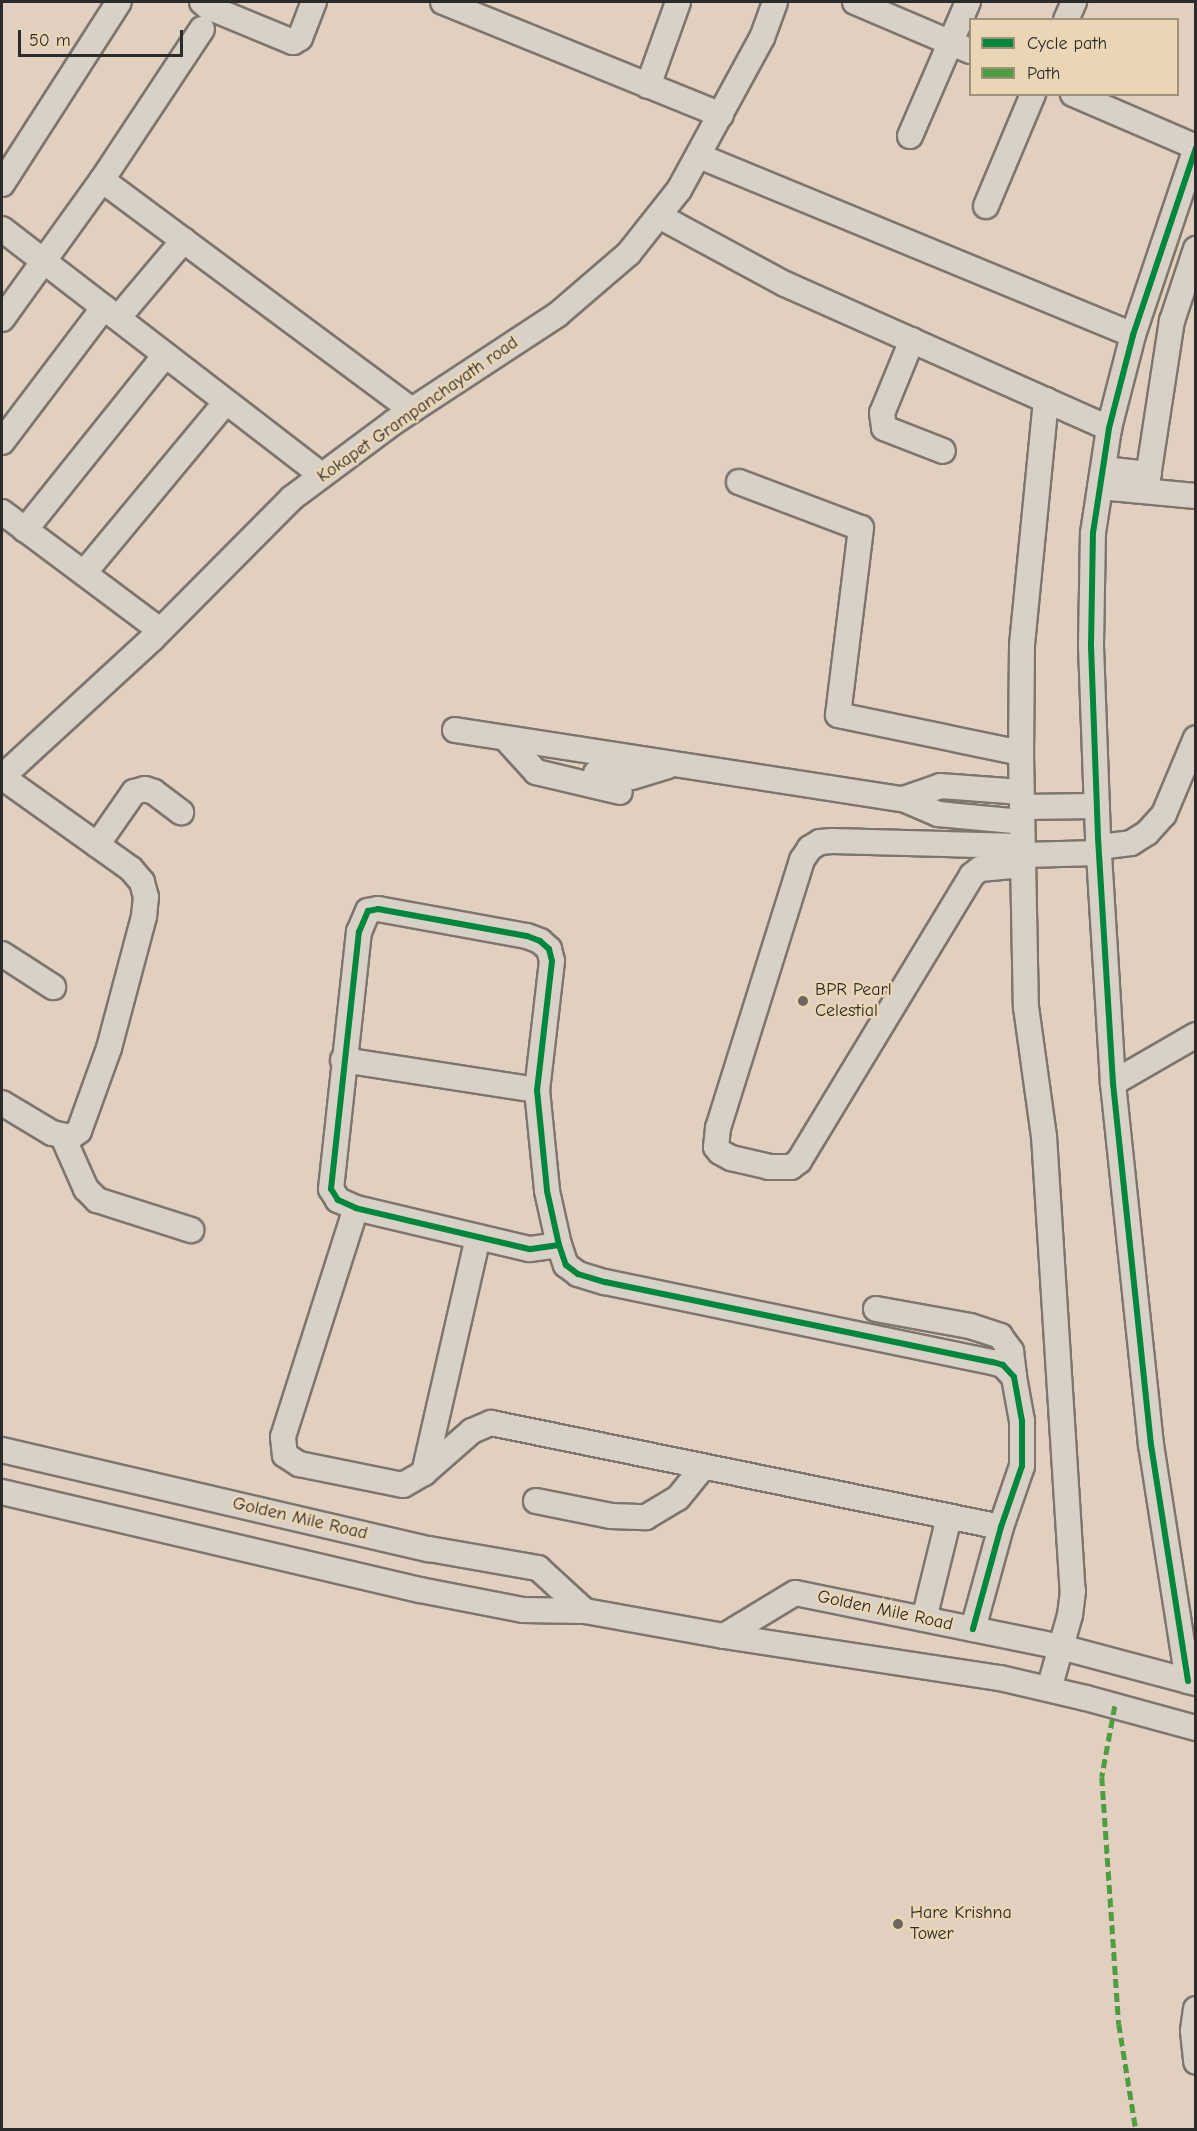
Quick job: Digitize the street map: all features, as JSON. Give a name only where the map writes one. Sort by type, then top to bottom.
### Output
[{"type":"street","points":[[2,184],[119,2]]},
{"type":"street","points":[[202,2],[219,12],[293,42],[300,38],[314,2]]},
{"type":"street","points":[[443,2],[724,110]]},
{"type":"street","points":[[650,81],[678,2]]},
{"type":"street","name":"Kokapet Grampanchayath road","points":[[2,777],[160,630],[292,498],[412,410],[557,315],[629,253],[679,190],[699,156],[762,39],[776,2]]},
{"type":"street","points":[[855,2],[961,47]]},
{"type":"street","points":[[910,136],[961,47],[968,2]]},
{"type":"street","points":[[1067,18],[1074,2]]},
{"type":"street","points":[[2,319],[102,180],[202,29]]},
{"type":"street","points":[[986,206],[1032,96]]},
{"type":"street","points":[[1078,96],[1196,147],[1133,335],[1109,428],[1093,533],[1091,645],[1099,855],[1113,1083],[1151,1444],[1192,1682]]},
{"type":"street","points":[[699,156],[1133,335]]},
{"type":"street","points":[[102,180],[412,410]]},
{"type":"street","points":[[658,216],[785,284],[1109,428]]},
{"type":"street","points":[[2,229],[322,475]]},
{"type":"street","points":[[2,442],[111,313],[184,240]]},
{"type":"street","points":[[1148,482],[1172,321],[1196,249]]},
{"type":"street","points":[[912,340],[882,413],[884,428],[943,451]]},
{"type":"street","points":[[25,530],[165,355]]},
{"type":"street","points":[[1046,400],[1022,645],[1021,753],[1026,1007],[1044,1136],[1073,1591],[1049,1689]]},
{"type":"street","points":[[84,573],[226,402]]},
{"type":"street","points":[[1102,478],[1148,482],[1196,496]]},
{"type":"street","points":[[738,482],[861,528],[838,714],[1021,753]]},
{"type":"street","points":[[2,512],[160,630]]},
{"type":"street","points":[[455,730],[903,799],[940,786],[1022,807],[1097,806]]},
{"type":"street","points":[[973,845],[975,872],[799,1161],[791,1167],[780,1168],[731,1158],[720,1152],[716,1147],[718,1128],[802,860],[810,848],[820,842],[832,841],[973,845],[1023,855],[1099,855],[1131,843],[1147,833],[1164,814],[1186,786],[1196,738]]},
{"type":"street","points":[[506,739],[536,772],[620,792]]},
{"type":"street","points":[[545,764],[625,778],[672,764]]},
{"type":"street","points":[[2,777],[131,869],[142,882],[146,897],[109,1048],[79,1131],[71,1137],[51,1133],[2,1103]]},
{"type":"street","points":[[97,845],[134,792],[145,789],[154,792],[181,812]]},
{"type":"street","points":[[975,872],[1023,855]]},
{"type":"street","points":[[559,1245],[529,1250],[356,1208],[338,1200],[331,1189],[358,932],[368,911],[378,909],[527,936],[540,941],[549,949],[552,961],[537,1090],[547,1191],[559,1245],[566,1265],[578,1274],[605,1282],[993,1362],[1003,1365],[1014,1377]]},
{"type":"street","points":[[2,954],[53,987]]},
{"type":"street","points":[[1113,1083],[1196,1035]]},
{"type":"street","points":[[343,1060],[537,1090]]},
{"type":"street","points":[[63,1137],[86,1189],[97,1200],[191,1230]]},
{"type":"street","points":[[356,1208],[283,1437],[283,1449],[289,1459],[299,1464],[403,1485],[424,1473],[472,1431],[491,1423],[1001,1527]]},
{"type":"street","points":[[424,1473],[478,1237]]},
{"type":"street","points":[[876,1309],[970,1326],[1000,1336],[1011,1351],[1022,1421],[1022,1467],[1001,1527],[973,1629]]},
{"type":"street","name":"Golden Mile Road","points":[[2,1450],[429,1549],[538,1568],[585,1611]]},
{"type":"street","points":[[536,1501],[611,1516],[646,1516],[678,1498],[703,1467]]},
{"type":"street","points":[[2,1492],[420,1590],[523,1610],[585,1611],[724,1636],[1000,1678],[1196,1728]]},
{"type":"street","points":[[924,1619],[949,1517]]},
{"type":"street","name":"Golden Mile Road","points":[[724,1636],[795,1593],[1061,1647],[1192,1682]]},
{"type":"street","points":[[1196,2009],[1193,2031],[1196,2062]]},
{"type":"marked path","points":[[1115,1706],[1102,1777],[1119,2024],[1136,2130]]},
{"type":"cycle path","points":[[1188,1681],[1151,1445],[1113,1083],[1098,837],[1091,645],[1093,533],[1109,428],[1133,335],[1196,148]]},
{"type":"cycle path","points":[[559,1245],[529,1249],[356,1208],[338,1200],[331,1189],[359,932],[368,911],[378,909],[527,936],[540,941],[549,949],[552,961],[537,1090],[547,1191],[559,1245],[566,1265],[578,1274],[605,1282],[993,1362],[1003,1365],[1014,1377],[1022,1421],[1022,1466],[1001,1527],[973,1629]]},
{"type":"place","name":"BPR Pearl Celestial","points":[[803,1001]]},
{"type":"place","name":"Hare Krishna Tower","points":[[898,1924]]}]
